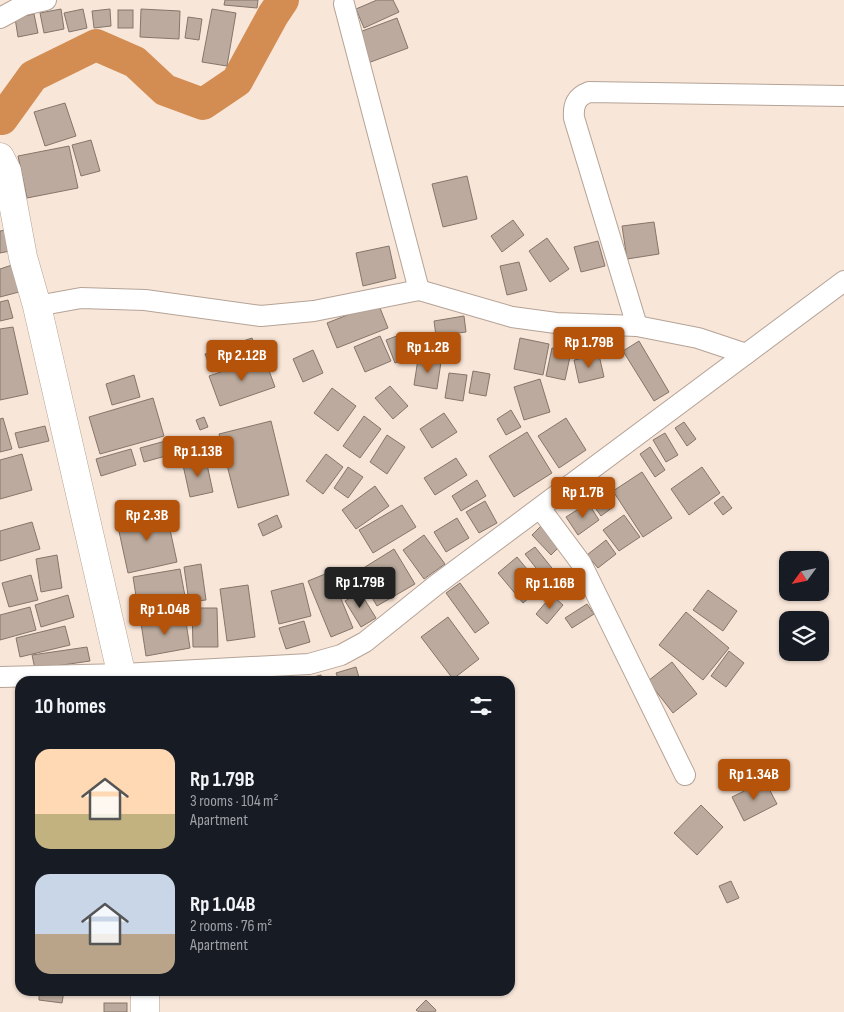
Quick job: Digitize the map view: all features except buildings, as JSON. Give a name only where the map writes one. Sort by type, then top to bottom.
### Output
[{"type":"street","points":[[0,18],[24,2],[46,0]]},
{"type":"street","points":[[344,4],[419,290]]},
{"type":"street","points":[[637,326],[574,118],[574,106],[577,100],[589,92],[844,96]]},
{"type":"street","points":[[4,164],[23,257],[37,306],[123,676]]},
{"type":"street","points":[[137,676],[309,664],[341,655],[365,642],[436,585],[844,281]]},
{"type":"street","points":[[37,306],[81,298],[145,300],[261,316],[314,311],[419,290],[512,318],[556,323],[637,326],[698,338],[746,354]]},
{"type":"street","points":[[540,508],[581,564],[685,775]]},
{"type":"street","points":[[0,677],[15,677]]},
{"type":"street","points":[[144,996],[145,1012]]},
{"type":"waterway","points":[[2,119],[33,76],[96,45],[135,62],[165,90],[203,104],[237,81],[283,0]]}]
